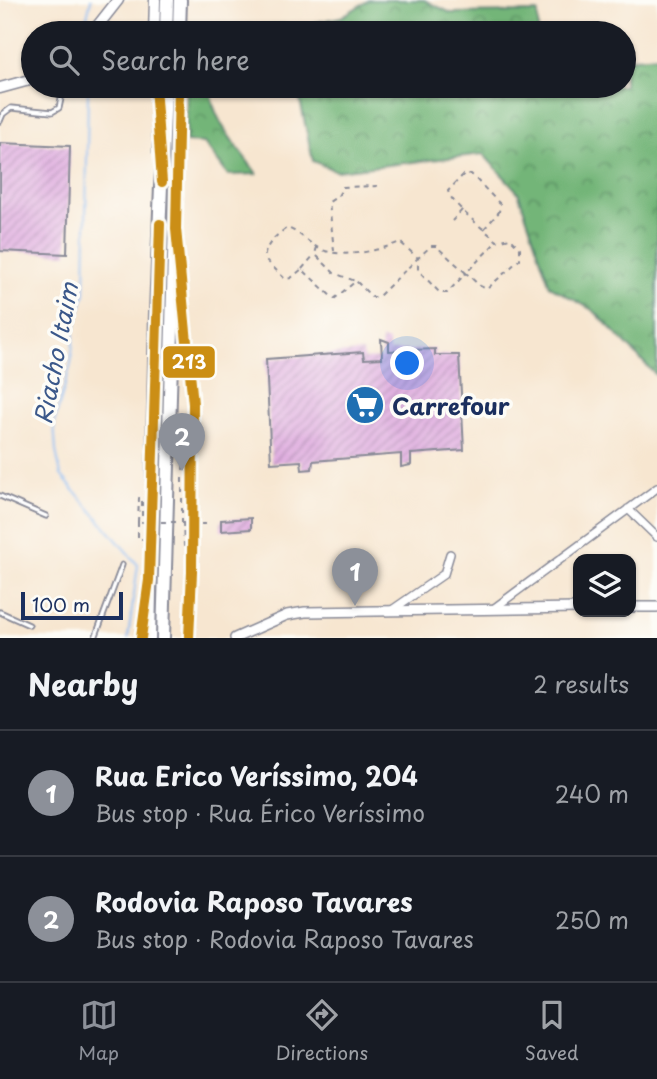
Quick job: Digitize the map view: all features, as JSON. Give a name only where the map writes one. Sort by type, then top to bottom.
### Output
[{"type":"highway","points":[[166,21],[167,0]]},
{"type":"highway","points":[[179,21],[180,0]]},
{"type":"highway","points":[[149,638],[156,310],[165,98]]},
{"type":"highway","points":[[163,638],[179,98]]},
{"type":"highway","points":[[141,638],[149,580]]},
{"type":"main road","points":[[101,21],[118,0]]},
{"type":"main road","points":[[154,21],[155,0]]},
{"type":"main road","points":[[0,88],[21,82]]},
{"type":"main road","points":[[155,98],[162,184]]},
{"type":"main road","points":[[176,229],[193,404],[192,596],[189,638]]},
{"type":"street","points":[[493,609],[657,488]]},
{"type":"street","points":[[628,509],[657,537]]},
{"type":"street","points":[[392,610],[444,574],[450,554]]},
{"type":"street","points":[[636,607],[657,607]]},
{"type":"street","points":[[235,638],[288,615],[305,612],[573,608]]},
{"type":"lane","points":[[0,121],[3,114],[11,108],[52,111],[59,108],[61,98]]},
{"type":"lane","points":[[0,495],[46,516]]},
{"type":"lane","points":[[95,638],[122,565]]},
{"type":"lane","points":[[0,612],[29,625]]},
{"type":"path","points":[[484,229],[499,212],[500,204],[468,173],[448,191],[449,196],[484,229],[497,241]]},
{"type":"path","points":[[334,252],[329,202],[338,196],[343,187],[379,186]]},
{"type":"path","points":[[452,221],[463,209]]},
{"type":"path","points":[[315,254],[334,272],[356,281],[372,298],[377,297],[418,258],[431,246],[436,246],[466,273],[480,286],[488,289],[520,259],[520,248],[514,240],[506,238],[497,241],[466,273],[447,293],[440,293],[418,270],[418,258],[400,242],[365,252],[334,252],[317,247],[287,229],[265,249],[265,259],[285,279],[291,278],[315,254],[317,247]]},
{"type":"path","points":[[302,269],[334,299],[356,281]]},
{"type":"path","points":[[182,478],[184,547],[196,547],[197,523],[209,524]]},
{"type":"path","points":[[150,539],[138,539],[139,498],[142,498],[142,522],[182,522]]},
{"type":"green space","points":[[369,0],[424,0],[451,13],[538,12],[538,21],[323,21],[341,17]]},
{"type":"green space","points":[[657,56],[657,376],[594,311],[550,286],[518,192],[483,154],[336,171],[313,161],[300,98],[636,98],[636,58]]},
{"type":"green space","points":[[187,98],[212,98],[220,122],[257,174],[228,175],[204,143],[186,142]]},
{"type":"building","points":[[0,143],[70,146],[67,254],[0,251]]},
{"type":"building","name":"Carrefour","points":[[381,339],[389,342],[389,351],[435,349],[435,355],[459,355],[464,450],[411,454],[411,465],[401,467],[401,454],[313,461],[312,469],[302,470],[301,461],[271,463],[266,359],[363,352],[364,359],[382,358]]},
{"type":"building","points":[[251,518],[251,529],[221,531],[221,520]]},
{"type":"waterway","name":"Riacho Itaim","points":[[86,21],[91,0]]},
{"type":"waterway","name":"Riacho Itaim","points":[[88,98],[85,293],[74,331],[71,364],[54,423],[56,451],[61,475],[138,565],[128,638]]},
{"type":"transit line","name":"213","points":[[156,98],[162,182]]},
{"type":"transit line","name":"213","points":[[179,98],[176,229],[193,404],[189,638]]},
{"type":"transit line","name":"213","points":[[141,638],[149,580],[160,224]]},
{"type":"place","name":"Carrefour","points":[[365,405]]},
{"type":"place","name":"Rodovia Raposo Tavares","points":[[182,471]]},
{"type":"place","name":"Rua Erico Veríssimo, 204","points":[[355,606]]}]
